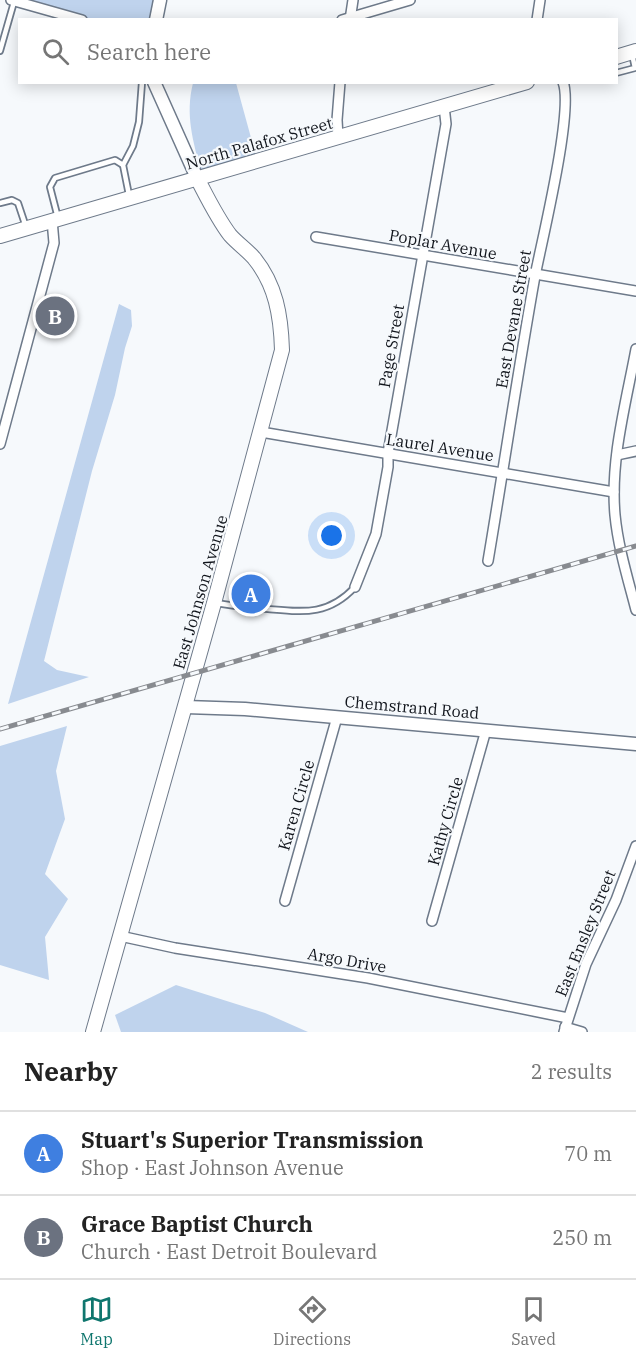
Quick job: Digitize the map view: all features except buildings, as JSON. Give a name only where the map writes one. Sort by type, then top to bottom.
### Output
[{"type":"main road","points":[[618,56],[634,52]]},
{"type":"main road","name":"North Palafox Street","points":[[0,236],[520,84]]},
{"type":"main road","name":"East Johnson Avenue","points":[[93,1032],[186,707],[282,350],[279,310],[266,276],[254,258],[230,234],[197,178]]},
{"type":"street","points":[[13,0],[75,18]]},
{"type":"street","points":[[156,18],[160,0]]},
{"type":"street","points":[[347,18],[353,0]]},
{"type":"street","points":[[350,18],[410,0]]},
{"type":"street","points":[[537,18],[540,0]]},
{"type":"street","points":[[155,84],[197,178]]},
{"type":"street","points":[[338,137],[340,84]]},
{"type":"street","name":"East Devane Street","points":[[488,561],[535,275],[563,125],[566,93],[564,84]]},
{"type":"street","name":"Page Street","points":[[355,587],[376,534],[388,467],[388,453],[446,124],[444,106]]},
{"type":"street","points":[[0,444],[54,243],[55,219]]},
{"type":"street","name":"Poplar Avenue","points":[[316,237],[636,291]]},
{"type":"street","points":[[636,349],[617,455],[614,492],[618,539],[636,610]]},
{"type":"street","name":"Laurel Avenue","points":[[261,432],[614,492]]},
{"type":"street","points":[[617,455],[636,451]]},
{"type":"street","name":"Chemstrand Road","points":[[186,707],[245,709],[636,744]]},
{"type":"street","name":"Karen Circle","points":[[285,901],[337,717]]},
{"type":"street","name":"Kathy Circle","points":[[432,921],[486,730]]},
{"type":"street","name":"East Ensley Street","points":[[566,1026],[586,964],[616,900],[636,846]]},
{"type":"street","name":"Argo Drive","points":[[120,936],[175,948],[368,978],[566,1026],[582,1032]]},
{"type":"lane","points":[[0,51],[13,0]]},
{"type":"lane","points":[[618,72],[635,68],[634,52]]},
{"type":"lane","points":[[129,198],[123,165],[133,146],[139,122],[142,84]]},
{"type":"lane","points":[[55,219],[50,187],[55,178],[115,160],[123,165]]},
{"type":"lane","points":[[0,203],[12,200],[18,203],[26,228]]},
{"type":"lane","points":[[214,603],[297,612],[334,604],[344,599],[355,587]]},
{"type":"shaded area","points":[[11,0],[160,0],[156,18],[78,18]]},
{"type":"shaded area","points":[[193,84],[236,84],[256,156],[201,172],[190,117]]},
{"type":"shaded area","points":[[119,304],[131,310],[132,326],[115,395],[92,471],[44,661],[57,670],[89,677],[8,704]]},
{"type":"shaded area","points":[[67,726],[56,771],[65,819],[45,874],[68,899],[45,937],[49,980],[0,965],[0,746]]},
{"type":"shaded area","points":[[176,985],[265,1013],[308,1032],[121,1032],[115,1015]]},
{"type":"railway","points":[[0,729],[636,546]]},
{"type":"place","name":"Grace Baptist Church","points":[[55,316]]},
{"type":"place","name":"Stuart's Superior Transmission","points":[[251,594]]}]
